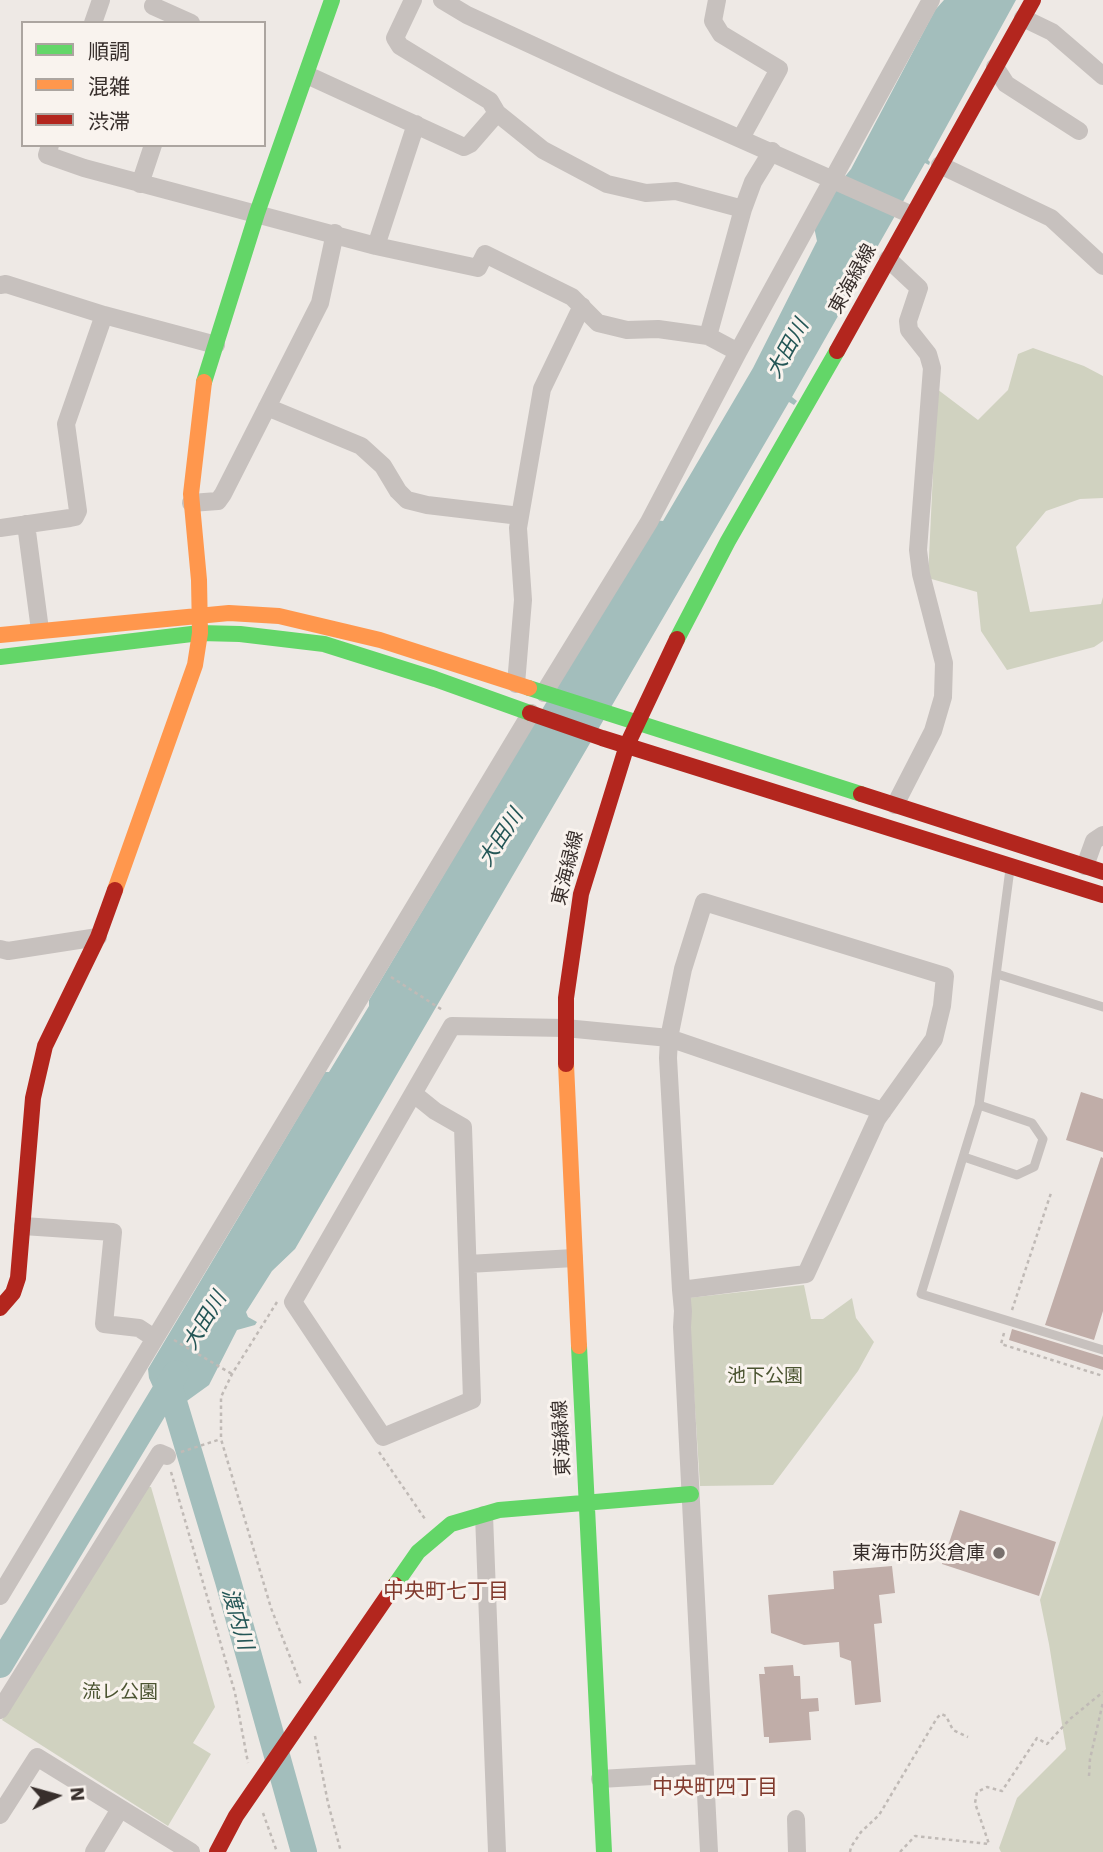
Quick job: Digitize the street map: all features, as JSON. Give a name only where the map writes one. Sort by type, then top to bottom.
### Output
[{"type":"street","points":[[94,21],[101,0]]},
{"type":"street","points":[[0,1308],[13,1293],[18,1278],[33,1098],[45,1046],[98,937],[195,665],[200,633],[199,580],[191,503],[203,385],[257,214],[332,0]]},
{"type":"street","points":[[413,0],[395,38],[400,46],[490,101],[497,113],[543,150],[607,184],[646,192],[676,191],[743,209]]},
{"type":"street","points":[[442,0],[472,7],[741,138],[909,213]]},
{"type":"street","points":[[717,0],[713,20],[721,34],[779,69],[741,138]]},
{"type":"street","points":[[547,694],[649,522],[738,352],[835,180],[931,0]]},
{"type":"street","name":"東海緑線","points":[[604,1852],[565,1028],[566,998],[581,894],[627,745],[670,652],[728,541],[888,259],[909,213],[940,165],[1033,0]]},
{"type":"street","points":[[150,2],[187,21]]},
{"type":"street","points":[[1023,18],[1052,32],[1103,76]]},
{"type":"street","points":[[995,67],[1006,84],[1079,131]]},
{"type":"street","points":[[307,75],[464,147],[470,144],[497,113]]},
{"type":"street","points":[[376,246],[416,124]]},
{"type":"street","points":[[49,147],[47,155],[84,168],[376,246],[478,268],[485,254],[572,297],[598,323],[627,330],[658,329],[708,336],[738,352]]},
{"type":"street","points":[[140,184],[152,147]]},
{"type":"street","points":[[708,336],[743,209],[753,182],[772,152]]},
{"type":"street","points":[[940,165],[1051,218],[1103,266]]},
{"type":"street","points":[[191,503],[218,501],[320,303],[334,233]]},
{"type":"street","points":[[888,259],[919,288],[908,321],[909,330],[928,354],[932,368],[918,550],[921,574],[944,663],[943,697],[933,731],[895,806]]},
{"type":"street","points":[[0,285],[6,284],[104,315],[216,345]]},
{"type":"street","points":[[516,684],[523,600],[518,528],[542,388],[582,306]]},
{"type":"street","points":[[0,528],[75,517],[78,511],[66,424],[104,315]]},
{"type":"street","points":[[267,407],[361,446],[383,466],[398,491],[407,500],[427,505],[520,516]]},
{"type":"street","points":[[26,524],[40,630]]},
{"type":"street","points":[[0,635],[199,615],[229,613],[279,616],[380,639],[1103,872]]},
{"type":"street","points":[[0,657],[200,633],[240,634],[324,644],[367,656],[602,738],[1103,895]]},
{"type":"street","points":[[0,1596],[534,714]]},
{"type":"street","points":[[1084,866],[1094,841],[1103,835]]},
{"type":"street","points":[[681,1290],[806,1274],[877,1119],[934,1039],[942,1006],[945,976],[704,902],[683,969],[669,1038],[668,1058],[709,1852]]},
{"type":"street","points":[[0,949],[8,951],[98,937]]},
{"type":"street","points":[[414,1094],[435,1111],[463,1127],[472,1401],[383,1437],[293,1301],[452,1026],[565,1028],[669,1038],[883,1111]]},
{"type":"street","points":[[23,1226],[113,1232],[104,1324],[139,1328],[159,1336]]},
{"type":"street","points":[[468,1264],[574,1258]]},
{"type":"street","points":[[0,1710],[160,1453],[168,1456]]},
{"type":"street","points":[[217,1852],[236,1816],[418,1552],[452,1524],[499,1510],[691,1494]]},
{"type":"street","points":[[484,1515],[497,1852]]},
{"type":"street","points":[[0,1815],[37,1757],[191,1852]]},
{"type":"street","points":[[600,1779],[705,1773]]},
{"type":"street","points":[[94,1852],[120,1809]]},
{"type":"street","points":[[796,1819],[797,1852]]},
{"type":"lane","points":[[1014,843],[979,1105],[921,1293],[1103,1350]]},
{"type":"lane","points":[[997,974],[1103,1007]]},
{"type":"lane","points":[[964,1157],[1017,1175],[1034,1167],[1043,1139],[1032,1123],[979,1105]]},
{"type":"path","points":[[390,976],[444,1011]]},
{"type":"path","points":[[1051,1193],[1001,1344],[1103,1376]]},
{"type":"path","points":[[276,1301],[221,1397],[221,1439],[271,1608],[299,1676],[306,1716],[317,1743],[328,1803],[341,1852]]},
{"type":"path","points":[[159,1336],[232,1374]]},
{"type":"path","points":[[221,1439],[168,1456],[234,1693],[255,1789],[277,1852]]},
{"type":"path","points":[[900,1852],[915,1836],[989,1844],[975,1803],[977,1792],[987,1787],[1002,1791],[1037,1738],[1047,1745],[1070,1719],[1103,1692]]},
{"type":"path","points":[[1089,1776],[1090,1759],[1103,1702]]},
{"type":"path","points":[[850,1852],[850,1847],[861,1832],[879,1815],[941,1714],[946,1716],[953,1730],[968,1737]]},
{"type":"green space","points":[[1033,348],[1084,366],[1103,376],[1103,498],[1080,499],[1046,511],[1016,547],[1030,612],[1101,604],[1103,597],[1103,641],[1094,647],[1007,670],[981,631],[977,592],[928,578],[937,389],[978,420],[1008,390],[1018,354]]},
{"type":"green space","name":"池下公園","points":[[804,1285],[811,1319],[823,1319],[852,1298],[856,1318],[874,1342],[858,1371],[773,1485],[700,1486],[688,1298]]},
{"type":"green space","points":[[1103,1415],[1103,1852],[1001,1852],[999,1848],[1017,1798],[1066,1749],[1040,1600]]},
{"type":"green space","name":"流レ公園","points":[[141,1487],[151,1487],[215,1707],[193,1743],[211,1754],[168,1826],[2,1720]]},
{"type":"water","points":[[944,0],[1016,0],[928,160],[929,165],[925,163],[792,397],[797,401],[794,405],[789,402],[295,1249],[272,1271],[246,1312],[248,1317],[257,1322],[237,1330],[209,1385],[166,1416],[149,1378],[148,1369],[325,1072],[329,1072],[369,1006],[369,1000],[655,520],[663,521],[753,368],[817,241],[814,227],[827,199],[851,169],[935,10]]},
{"type":"building","points":[[1081,1092],[1103,1099],[1103,1152],[1066,1140]]},
{"type":"building","points":[[1101,1157],[1103,1311],[1094,1340],[1045,1325]]},
{"type":"building","points":[[1012,1329],[1103,1357],[1103,1370],[1009,1340]]},
{"type":"building","name":"東海市防災倉庫","points":[[960,1510],[1056,1542],[1039,1596],[942,1564]]},
{"type":"building","points":[[892,1566],[895,1593],[879,1595],[882,1623],[874,1624],[881,1702],[855,1705],[851,1661],[840,1657],[839,1642],[804,1645],[771,1633],[768,1595],[834,1589],[833,1571]]},
{"type":"building","points":[[793,1665],[794,1676],[800,1676],[801,1699],[818,1698],[819,1711],[809,1712],[811,1740],[769,1743],[769,1737],[764,1737],[759,1674],[765,1674],[764,1667]]},
{"type":"waterway","name":"大田川","points":[[0,1665],[176,1373]]},
{"type":"waterway","name":"渡内川","points":[[169,1385],[228,1581],[304,1852]]},
{"type":"traffic: fast","points":[[204,382],[257,213],[332,0]]},
{"type":"traffic: fast","points":[[677,639],[728,541],[837,351]]},
{"type":"traffic: fast","points":[[0,657],[200,633],[240,634],[324,644],[530,713]]},
{"type":"traffic: fast","points":[[529,688],[861,794]]},
{"type":"traffic: fast","points":[[579,1346],[604,1852]]},
{"type":"traffic: fast","points":[[395,1585],[418,1552],[451,1524],[499,1510],[691,1494]]},
{"type":"traffic: slow","points":[[115,890],[195,665],[200,633],[199,580],[191,494],[204,382]]},
{"type":"traffic: slow","points":[[0,635],[229,613],[279,616],[380,640],[529,688]]},
{"type":"traffic: slow","points":[[566,1064],[579,1346]]},
{"type":"traffic: jam","points":[[837,351],[1033,0]]},
{"type":"traffic: jam","points":[[566,1064],[566,998],[581,894],[627,745],[677,639]]},
{"type":"traffic: jam","points":[[530,713],[1103,895]]},
{"type":"traffic: jam","points":[[861,794],[1103,872]]},
{"type":"traffic: jam","points":[[0,1308],[13,1293],[18,1278],[33,1098],[45,1046],[98,937],[115,890]]},
{"type":"traffic: jam","points":[[217,1852],[236,1816],[395,1585]]},
{"type":"place","name":"東海市防災倉庫","points":[[999,1553]]},
{"type":"district","name":"中央町七丁目","points":[[446,1592]]},
{"type":"district","name":"中央町四丁目","points":[[715,1788]]}]
